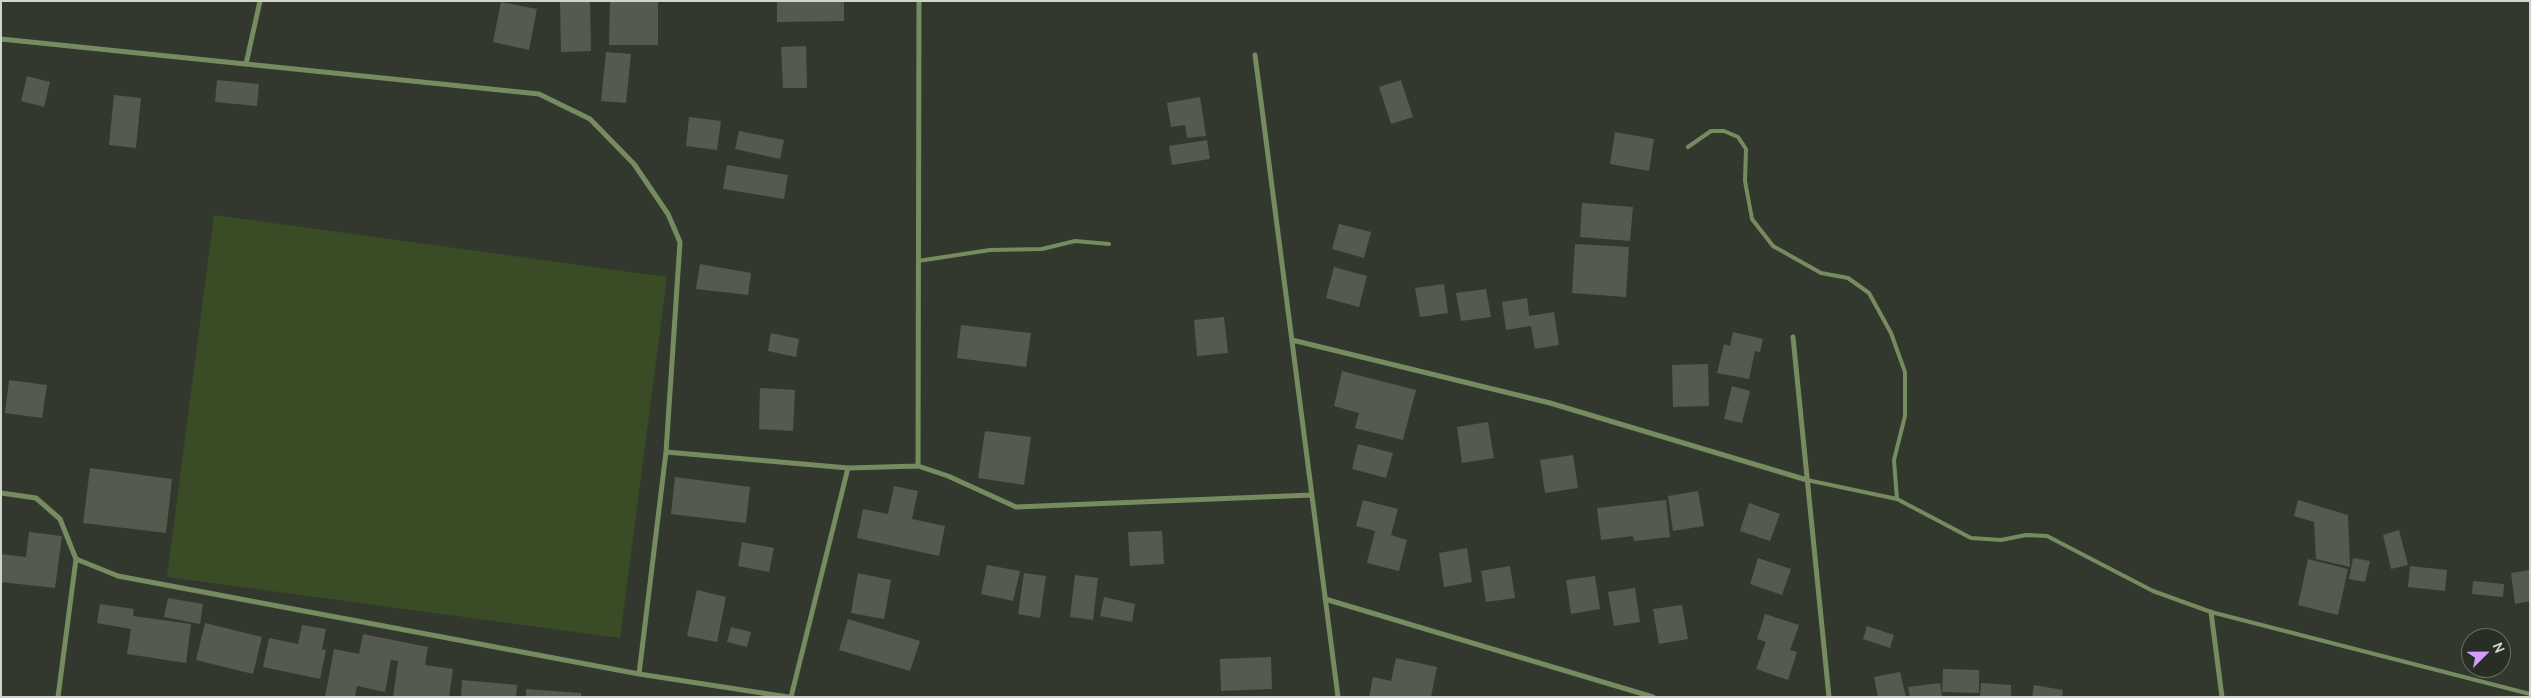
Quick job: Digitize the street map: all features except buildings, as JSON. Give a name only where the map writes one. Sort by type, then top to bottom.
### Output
[{"type":"street","points":[[246,64],[260,1]]},
{"type":"street","points":[[918,466],[919,1]]},
{"type":"street","points":[[1,39],[539,94],[590,119],[634,164],[668,214],[680,242],[666,452],[639,674]]},
{"type":"street","points":[[1255,55],[1338,697]]},
{"type":"street","points":[[1793,338],[1829,697]]},
{"type":"street","points":[[1292,340],[1550,403],[1807,480]]},
{"type":"street","points":[[666,452],[848,468],[918,466],[948,476],[1016,507],[1312,495]]},
{"type":"street","points":[[76,559],[118,576],[639,674],[790,697],[848,468]]},
{"type":"street","points":[[1,493],[36,498],[60,519],[76,559],[58,697]]},
{"type":"street","points":[[1325,599],[1653,697]]},
{"type":"street","points":[[2211,612],[2222,697]]},
{"type":"lane","points":[[1688,146],[1711,132],[1724,131],[1738,137],[1746,149],[1745,181],[1752,219],[1774,246],[1821,273],[1848,278],[1870,293],[1891,333],[1905,372],[1905,416],[1894,460],[1897,499]]},
{"type":"lane","points":[[918,261],[990,250],[1042,249],[1075,240],[1109,244]]},
{"type":"lane","points":[[1807,480],[1897,499],[1971,538],[2001,540],[2026,535],[2047,536],[2153,591],[2211,612],[2530,694]]},
{"type":"green space","points":[[214,215],[667,277],[620,638],[167,577]]}]
